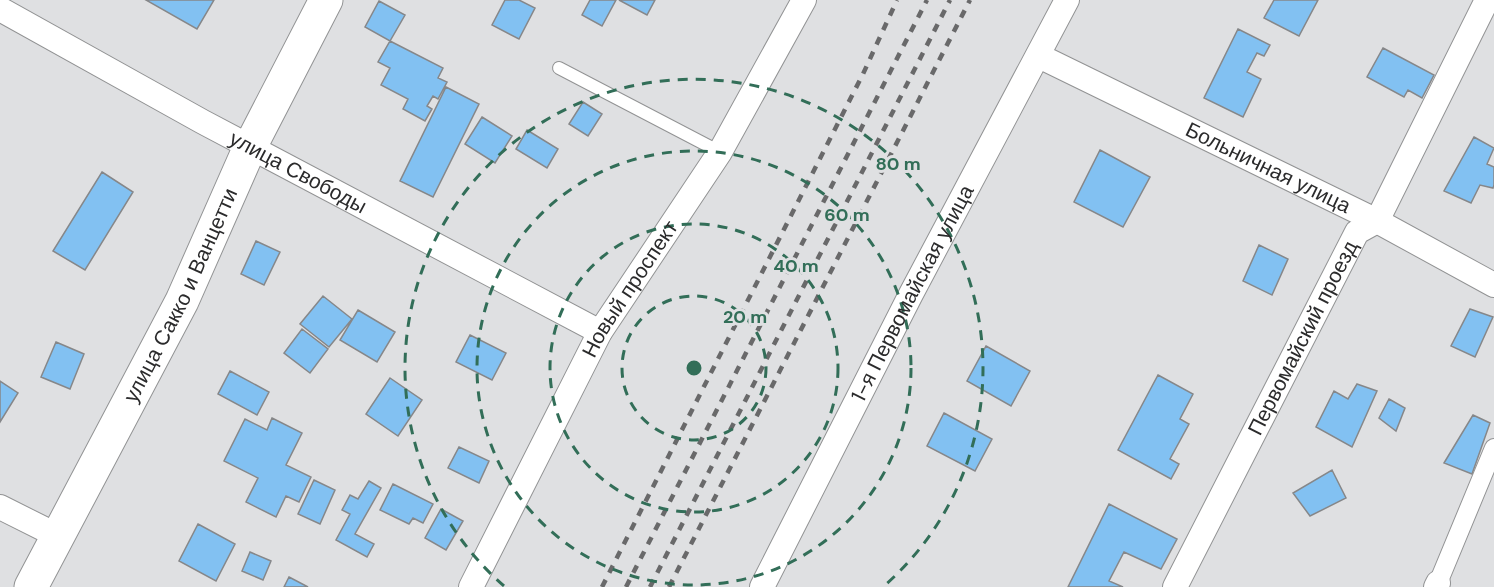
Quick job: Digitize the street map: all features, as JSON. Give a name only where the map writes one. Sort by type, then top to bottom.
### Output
[{"type":"main road","name":"улица Сакко и Ванцетти","points":[[31,587],[182,301],[250,147],[326,0]]},
{"type":"street","name":"Новый проспект","points":[[471,587],[600,332],[720,152],[804,0]]},
{"type":"street","name":"1-я Первомайская улица","points":[[762,587],[911,294],[1067,0]]},
{"type":"street","name":"Первомайский проезд","points":[[1174,587],[1357,232],[1377,221],[1487,0]]},
{"type":"street","name":"улица Свободы","points":[[0,9],[250,147],[600,332]]},
{"type":"street","name":"Больничная улица","points":[[1039,56],[1377,221],[1494,285]]},
{"type":"street","points":[[1437,585],[1494,448]]},
{"type":"street","points":[[0,507],[58,536]]},
{"type":"lane","points":[[559,68],[720,152]]},
{"type":"building","points":[[146,0],[214,0],[197,29]]},
{"type":"building","points":[[505,0],[519,0],[535,8],[519,39],[492,25]]},
{"type":"building","points":[[590,0],[616,0],[602,26],[582,15]]},
{"type":"building","points":[[619,0],[655,0],[647,15]]},
{"type":"building","points":[[1274,0],[1318,0],[1299,36],[1264,18]]},
{"type":"building","points":[[379,1],[405,15],[390,41],[365,27]]},
{"type":"building","points":[[1238,29],[1270,45],[1264,56],[1257,53],[1247,72],[1261,79],[1243,117],[1204,98]]},
{"type":"building","points":[[390,41],[443,68],[438,78],[447,82],[438,99],[433,96],[427,106],[432,109],[425,121],[403,109],[408,99],[381,85],[390,68],[378,62]]},
{"type":"building","points":[[1383,48],[1434,75],[1422,98],[1408,90],[1404,97],[1367,77]]},
{"type":"building","points":[[446,87],[479,104],[433,197],[400,181]]},
{"type":"building","points":[[583,102],[602,114],[588,136],[569,124]]},
{"type":"building","points":[[482,117],[512,136],[495,163],[465,144]]},
{"type":"building","points":[[527,130],[558,149],[547,168],[516,149]]},
{"type":"building","points":[[1474,137],[1494,148],[1487,164],[1494,167],[1494,185],[1493,188],[1480,185],[1471,203],[1444,191]]},
{"type":"building","points":[[1100,150],[1150,177],[1123,227],[1074,202]]},
{"type":"building","points":[[102,172],[133,192],[85,270],[53,251]]},
{"type":"building","points":[[256,241],[280,252],[264,285],[241,274]]},
{"type":"building","points":[[1259,245],[1288,259],[1272,295],[1243,281]]},
{"type":"building","points":[[323,296],[352,319],[329,347],[300,324]]},
{"type":"building","points":[[1470,309],[1493,317],[1475,357],[1451,346]]},
{"type":"building","points":[[358,310],[395,332],[377,362],[340,340]]},
{"type":"building","points":[[302,329],[328,349],[310,373],[284,353]]},
{"type":"building","points":[[470,335],[506,353],[492,380],[456,362]]},
{"type":"building","points":[[56,342],[84,354],[70,389],[41,377]]},
{"type":"building","points":[[986,346],[1030,371],[1011,406],[967,381]]},
{"type":"building","points":[[230,371],[269,392],[257,415],[218,394]]},
{"type":"building","points":[[1158,375],[1193,394],[1180,419],[1189,424],[1170,459],[1179,464],[1171,479],[1118,450]]},
{"type":"building","points":[[390,378],[422,400],[398,436],[366,414]]},
{"type":"building","points":[[0,381],[18,393],[0,422]]},
{"type":"building","points":[[1357,384],[1377,391],[1352,447],[1316,427],[1334,391],[1348,399]]},
{"type":"building","points":[[1389,399],[1405,408],[1396,431],[1379,418]]},
{"type":"building","points":[[944,413],[992,439],[975,471],[927,446]]},
{"type":"building","points":[[1473,415],[1490,423],[1472,474],[1444,463]]},
{"type":"building","points":[[272,418],[302,433],[286,465],[311,477],[299,502],[286,496],[276,517],[246,502],[258,478],[224,461],[245,419],[267,430]]},
{"type":"building","points":[[459,447],[489,461],[479,483],[448,468]]},
{"type":"building","points":[[1332,470],[1346,498],[1310,516],[1293,493]]},
{"type":"building","points":[[314,480],[335,490],[320,524],[298,514]]},
{"type":"building","points":[[369,481],[381,488],[355,534],[374,544],[367,557],[336,540],[350,514],[342,510],[350,495],[358,499]]},
{"type":"building","points":[[393,484],[433,504],[423,523],[413,518],[409,524],[380,510]]},
{"type":"building","points":[[1109,504],[1177,539],[1161,569],[1124,552],[1109,581],[1123,587],[1068,587]]},
{"type":"building","points":[[441,509],[463,521],[446,550],[425,538]]},
{"type":"building","points":[[198,524],[235,544],[216,581],[179,561]]},
{"type":"building","points":[[250,552],[271,561],[263,580],[242,571]]},
{"type":"building","points":[[289,577],[308,587],[284,587]]},
{"type":"railway","points":[[602,587],[863,74],[897,0]]},
{"type":"railway","points":[[626,587],[927,0]]},
{"type":"railway","points":[[650,587],[950,0]]},
{"type":"railway","points":[[669,587],[970,0]]}]
